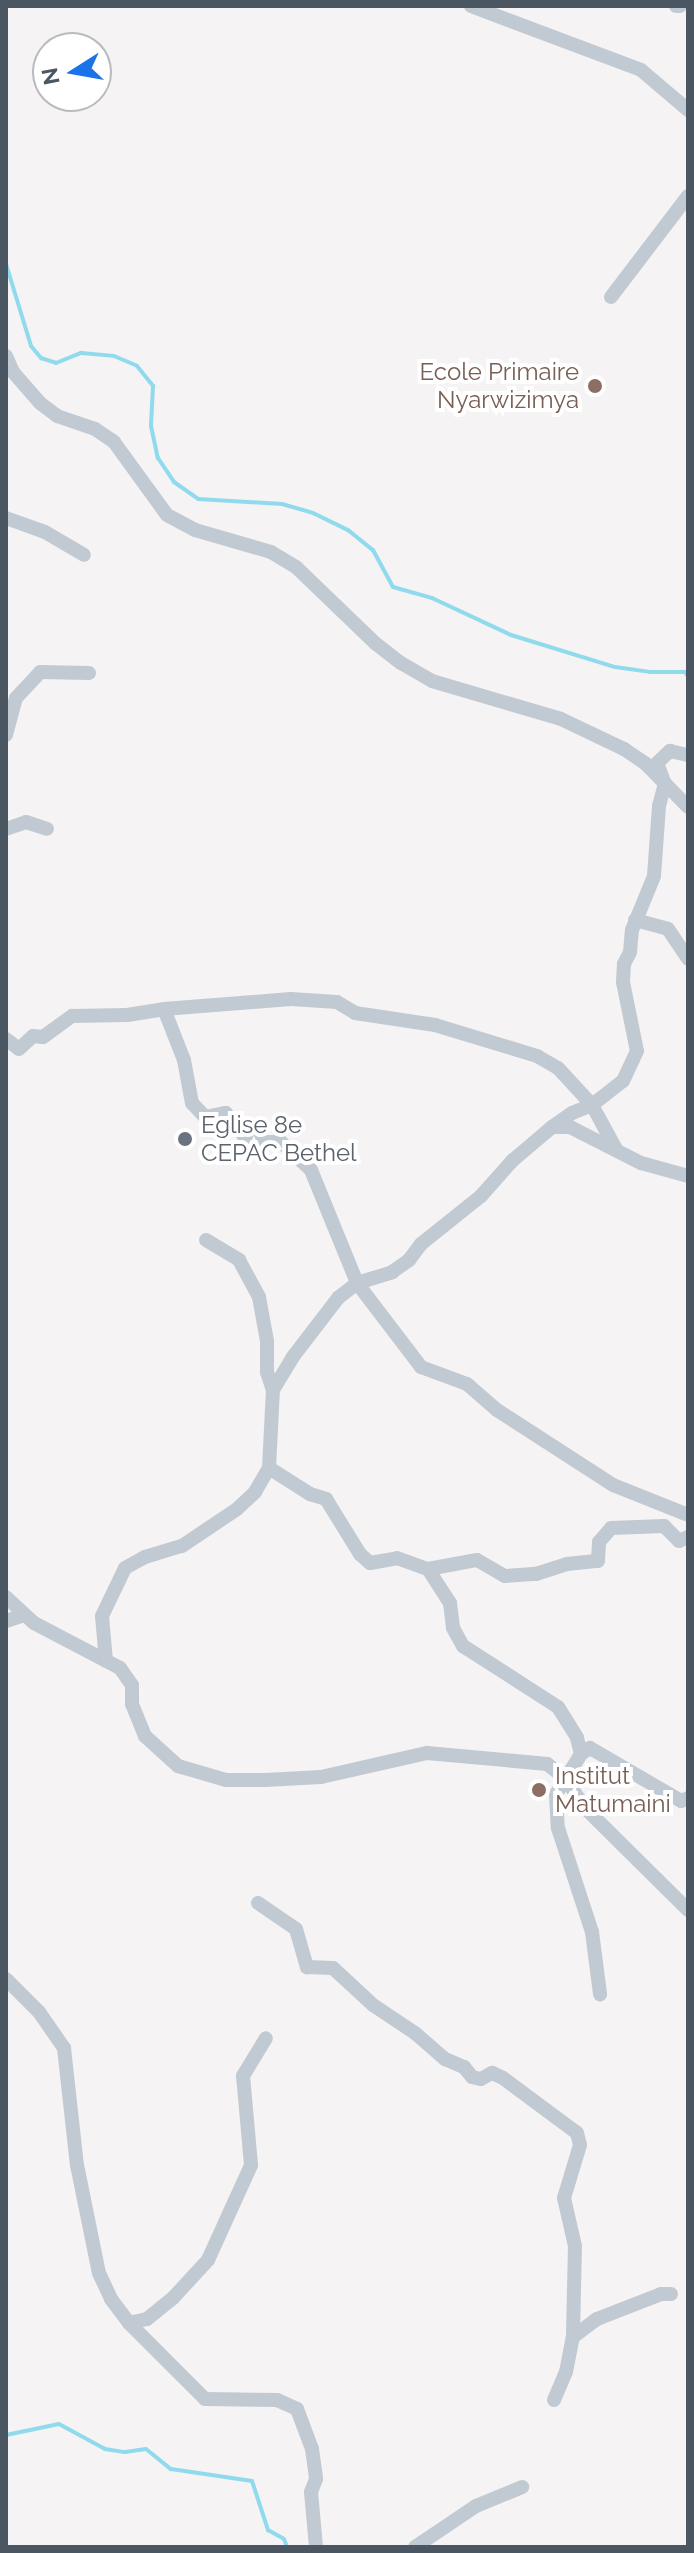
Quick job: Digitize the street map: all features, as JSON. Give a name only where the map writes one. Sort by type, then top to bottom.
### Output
[{"type":"street","points":[[471,6],[641,70],[688,110]]},
{"type":"street","points":[[611,297],[660,227],[688,196]]},
{"type":"street","points":[[6,356],[13,372],[40,403],[57,416],[95,429],[114,442],[167,515],[195,530],[271,552],[296,567],[375,643],[432,681],[561,719],[593,733],[646,764],[688,807]]},
{"type":"street","points":[[6,518],[45,532],[84,555]]},
{"type":"street","points":[[6,735],[16,698],[40,672],[89,673]]},
{"type":"street","points":[[273,1390],[320,1319],[357,1283],[392,1272],[409,1260],[421,1244],[481,1196],[512,1161],[552,1127],[572,1113],[592,1105],[623,1081],[637,1051],[623,982],[635,920],[654,876],[659,806],[665,784],[657,763],[670,751],[688,755]]},
{"type":"street","points":[[6,829],[26,822],[47,829]]},
{"type":"street","points":[[635,920],[668,929],[688,959]]},
{"type":"street","points":[[6,1039],[19,1049],[33,1036],[43,1037],[72,1016],[127,1015],[291,999],[337,1002],[355,1013],[435,1025],[537,1056],[558,1068],[592,1105],[617,1151]]},
{"type":"street","points":[[164,1009],[184,1060],[192,1103],[205,1117],[226,1113],[247,1140],[256,1137],[259,1142],[281,1142],[311,1170],[357,1283],[400,1345],[421,1367],[467,1384],[497,1410],[613,1485],[688,1515]]},
{"type":"street","points":[[552,1127],[570,1127],[670,1174],[688,1176]]},
{"type":"street","points":[[106,1661],[102,1616],[125,1568],[145,1557],[182,1546],[237,1509],[255,1492],[269,1468],[273,1390],[267,1372],[267,1341],[259,1297],[239,1260],[206,1240]]},
{"type":"street","points":[[269,1468],[310,1494],[326,1499],[360,1554],[370,1563],[397,1558],[428,1569],[477,1560],[505,1576],[536,1574],[567,1564],[598,1561],[599,1542],[611,1528],[664,1526],[679,1541],[688,1537]]},
{"type":"street","points":[[428,1569],[450,1603],[453,1628],[463,1646],[558,1707],[570,1723],[581,1754]]},
{"type":"street","points":[[6,1597],[24,1615],[128,1676],[132,1704],[145,1736],[178,1766],[203,1776],[226,1780],[321,1777],[427,1753],[547,1764],[566,1779],[585,1808],[688,1910]]},
{"type":"street","points":[[6,1621],[24,1615]]},
{"type":"street","points":[[600,1994],[592,1932],[558,1828],[556,1794],[581,1754],[590,1748],[681,1801],[688,1798]]},
{"type":"street","points":[[258,1903],[296,1929],[307,1967],[333,1968],[361,1990],[373,2005],[415,2033],[445,2059],[464,2067],[472,2077],[481,2079],[492,2073],[503,2078],[577,2133],[580,2145],[564,2198],[575,2246],[573,2337],[566,2372],[554,2400]]},
{"type":"street","points":[[6,1979],[39,2012],[64,2048],[77,2165],[99,2273],[111,2299],[129,2323],[205,2399],[277,2400],[297,2409],[312,2449],[316,2479],[311,2492],[316,2547]]},
{"type":"street","points":[[129,2323],[147,2319],[173,2298],[208,2260],[251,2165],[243,2076],[266,2038]]},
{"type":"street","points":[[573,2337],[597,2319],[661,2294],[671,2294]]},
{"type":"street","points":[[415,2547],[476,2506],[522,2487]]},
{"type":"waterway","points":[[6,264],[31,346],[41,358],[56,363],[81,353],[114,356],[137,366],[153,386],[151,426],[158,458],[174,482],[198,499],[282,504],[313,513],[348,530],[373,550],[393,587],[432,598],[511,635],[615,667],[650,672],[685,672],[688,676]]},
{"type":"waterway","points":[[6,2435],[59,2424],[105,2449],[125,2452],[146,2449],[171,2469],[252,2481],[268,2530],[284,2539],[287,2547]]},
{"type":"place","name":"Ecole Primaire Nyarwizimya","points":[[595,386]]},
{"type":"place","name":"Eglise 8e CEPAC Bethel","points":[[185,1139]]},
{"type":"place","name":"Institut Matumaini","points":[[539,1790]]}]
